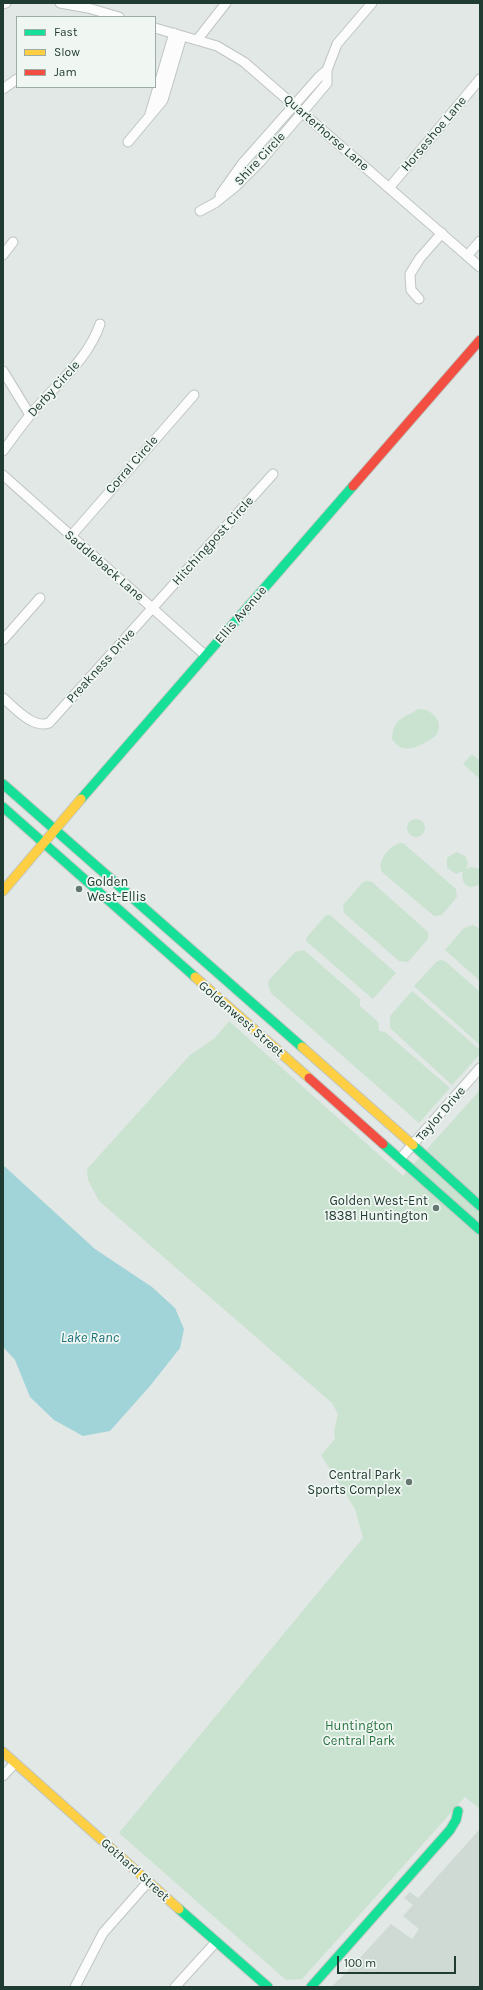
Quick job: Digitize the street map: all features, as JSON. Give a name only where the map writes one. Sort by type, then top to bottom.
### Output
[{"type":"street","points":[[60,3],[89,5],[116,16]]},
{"type":"street","points":[[197,40],[226,3]]},
{"type":"street","points":[[219,13],[232,3]]},
{"type":"street","name":"Shire Circle","points":[[200,211],[215,203],[235,187],[260,162],[319,77],[328,70],[337,44],[372,3]]},
{"type":"street","name":"Quarterhorse Lane","points":[[156,28],[217,46],[244,62],[480,267]]},
{"type":"street","points":[[128,142],[149,116],[178,34]]},
{"type":"street","name":"Horseshoe Lane","points":[[389,188],[480,79]]},
{"type":"street","points":[[3,89],[16,80]]},
{"type":"street","points":[[419,299],[410,290],[410,274],[420,258],[442,233]]},
{"type":"street","points":[[467,256],[480,241]]},
{"type":"street","points":[[3,255],[13,242]]},
{"type":"street","name":"Derby Circle","points":[[3,451],[30,415],[81,359],[94,340],[100,324]]},
{"type":"street","name":"Ellis Avenue","points":[[3,891],[480,340]]},
{"type":"street","points":[[3,371],[30,415]]},
{"type":"street","name":"Corral Circle","points":[[71,536],[194,395]]},
{"type":"street","name":"Hitchingpost Circle","points":[[153,609],[273,474]]},
{"type":"street","name":"Saddleback Lane","points":[[3,475],[206,656]]},
{"type":"street","points":[[3,640],[40,598]]},
{"type":"street","name":"Preakness Drive","points":[[3,698],[34,723],[44,725],[49,723],[153,609]]},
{"type":"street","name":"Goldenwest Street","points":[[3,784],[413,1145],[480,1206]]},
{"type":"street","name":"Goldenwest Street","points":[[3,807],[480,1230]]},
{"type":"street","name":"Taylor Drive","points":[[400,1159],[480,1068]]},
{"type":"street","name":"Gothard Street","points":[[3,1752],[268,1987]]},
{"type":"street","points":[[3,1776],[15,1762]]},
{"type":"street","points":[[312,1987],[450,1830],[456,1820],[458,1811]]},
{"type":"street","points":[[75,1987],[103,1933],[148,1882]]},
{"type":"street","points":[[175,1987],[216,1942]]},
{"type":"shaded area","points":[[480,1829],[480,1987],[331,1987],[391,1924],[412,1939],[419,1929],[403,1916],[413,1905],[404,1898],[410,1892],[418,1898]]},
{"type":"green space","points":[[419,709],[432,713],[438,720],[439,729],[437,734],[416,747],[403,748],[392,739],[394,727],[404,717]]},
{"type":"green space","points":[[472,754],[480,761],[480,779],[463,764]]},
{"type":"green space","points":[[416,819],[422,822],[425,828],[422,834],[416,837],[410,834],[407,828],[410,822]]},
{"type":"green space","points":[[403,843],[456,889],[457,897],[442,915],[434,916],[382,872],[381,863],[386,853],[394,846]]},
{"type":"green space","points":[[456,852],[465,856],[468,863],[466,869],[471,867],[480,869],[480,885],[468,886],[463,881],[463,871],[456,874],[447,868],[447,858]]},
{"type":"green space","points":[[363,882],[372,882],[428,932],[428,939],[408,962],[399,961],[344,913],[343,905]]},
{"type":"green space","points":[[326,915],[330,915],[396,973],[373,999],[306,941],[307,937]]},
{"type":"green space","points":[[473,925],[480,929],[480,981],[445,950],[464,928]]},
{"type":"green space","points":[[304,950],[360,999],[360,1006],[378,1022],[379,1031],[385,1032],[450,1088],[419,1123],[271,993],[268,984],[269,980],[295,952]]},
{"type":"green space","points":[[437,961],[445,961],[480,992],[480,1045],[414,986]]},
{"type":"green space","points":[[412,991],[480,1050],[480,1054],[452,1085],[390,1028],[390,1016]]},
{"type":"green space","name":"Huntington Central Park","points":[[229,1021],[403,1176],[480,1090],[480,1809],[465,1797],[302,1979],[286,1980],[119,1833],[363,1538],[355,1509],[321,1455],[335,1439],[334,1432],[338,1414],[332,1403],[99,1201],[88,1180],[87,1169],[190,1055],[215,1038]]},
{"type":"water","name":"Lake Ranc","points":[[3,1165],[95,1249],[152,1287],[175,1308],[184,1329],[180,1348],[150,1386],[110,1431],[83,1436],[54,1420],[30,1397],[15,1360],[3,1347]]},
{"type":"traffic: fast","points":[[81,799],[353,486]]},
{"type":"traffic: fast","points":[[3,784],[302,1047]]},
{"type":"traffic: fast","points":[[3,807],[195,977]]},
{"type":"traffic: fast","points":[[383,1144],[480,1230]]},
{"type":"traffic: fast","points":[[413,1145],[480,1206]]},
{"type":"traffic: fast","points":[[311,1987],[450,1830],[456,1820],[458,1811]]},
{"type":"traffic: fast","points":[[179,1909],[268,1987]]},
{"type":"traffic: slow","points":[[3,891],[81,799]]},
{"type":"traffic: slow","points":[[195,977],[309,1078]]},
{"type":"traffic: slow","points":[[302,1047],[413,1145]]},
{"type":"traffic: slow","points":[[3,1752],[179,1909]]},
{"type":"traffic: jam","points":[[353,486],[480,340]]},
{"type":"traffic: jam","points":[[309,1078],[383,1144]]},
{"type":"place","name":"Golden West-Ellis","points":[[79,889]]},
{"type":"place","name":"Golden West-Ent 18381 Huntington","points":[[436,1208]]},
{"type":"place","name":"Central Park Sports Complex","points":[[409,1482]]}]
